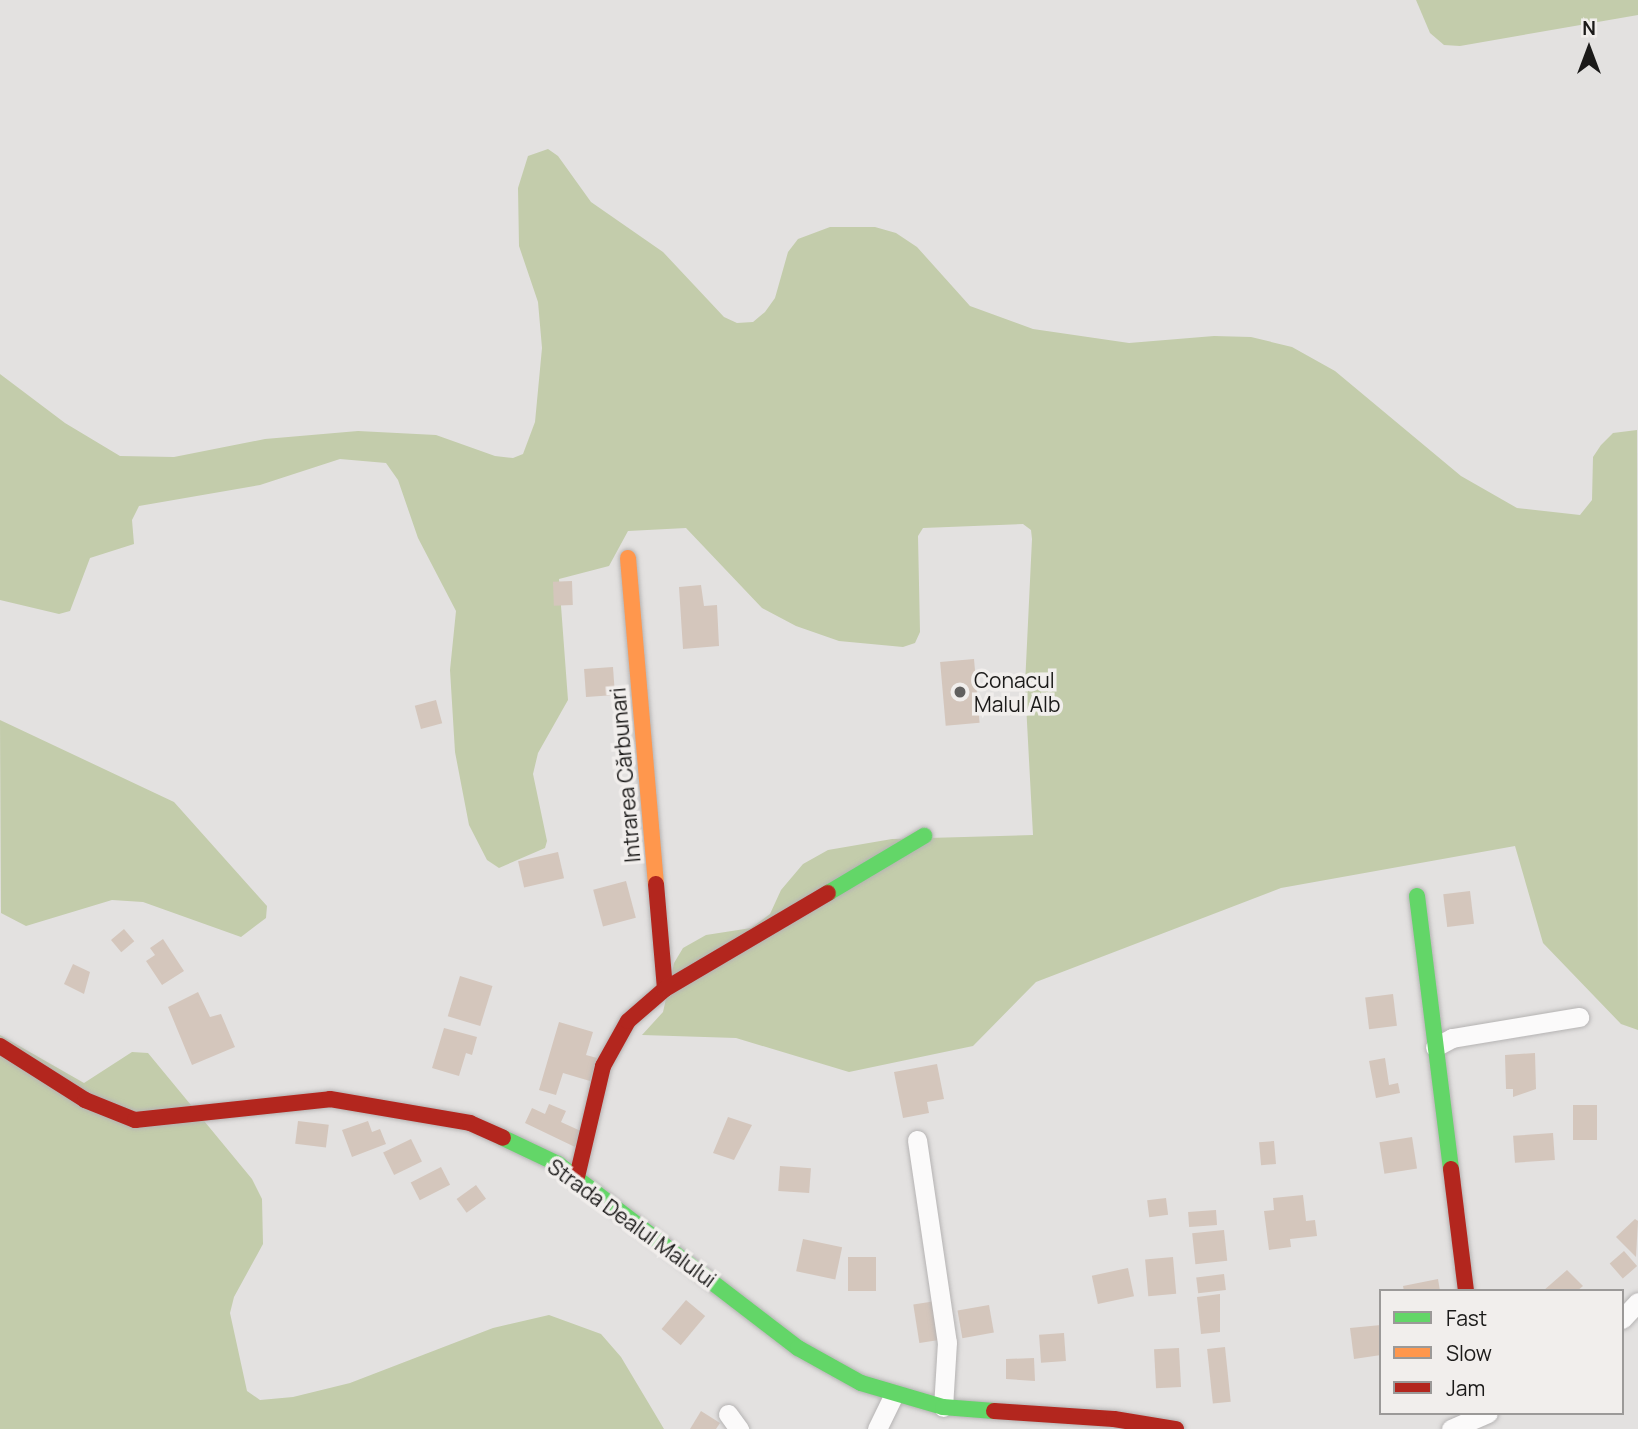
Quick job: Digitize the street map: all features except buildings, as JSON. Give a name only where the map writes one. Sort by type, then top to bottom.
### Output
[{"type":"street","name":"Intrarea Cărbunari","points":[[628,558],[665,989]]},
{"type":"street","points":[[577,1177],[596,1090],[612,1043],[628,1021],[665,989],[924,836]]},
{"type":"street","points":[[1417,896],[1466,1289]]},
{"type":"street","points":[[1435,1047],[1452,1038],[1579,1017]]},
{"type":"street","name":"Strada Dealul Malului","points":[[0,1046],[85,1100],[135,1120],[266,1102],[330,1099],[385,1105],[470,1123],[577,1177],[798,1348],[838,1373],[893,1396],[943,1407],[1073,1422],[1176,1429]]},
{"type":"street","points":[[916,1140],[947,1342],[943,1407]]},
{"type":"street","points":[[1624,1317],[1638,1301]]},
{"type":"street","points":[[877,1429],[893,1396]]},
{"type":"street","points":[[1451,1429],[1482,1415]]},
{"type":"green space","points":[[1416,0],[1638,0],[1638,15],[1460,46],[1444,45],[1430,33]]},
{"type":"green space","points":[[548,149],[558,156],[591,202],[663,252],[724,317],[737,323],[753,322],[765,312],[775,298],[788,252],[798,239],[830,227],[875,227],[896,233],[917,247],[970,306],[1033,329],[1129,343],[1214,336],[1251,337],[1292,347],[1335,371],[1461,476],[1517,508],[1580,515],[1592,500],[1593,457],[1601,445],[1613,433],[1637,430],[1638,1030],[1621,1024],[1543,943],[1515,846],[1281,888],[1036,982],[973,1046],[849,1072],[736,1038],[642,1035],[663,1012],[674,963],[683,948],[706,935],[751,928],[770,914],[781,890],[803,864],[828,850],[892,839],[1033,835],[1025,685],[1032,539],[1031,530],[1023,524],[923,528],[918,536],[920,632],[915,643],[903,647],[839,641],[796,626],[762,608],[686,528],[628,531],[609,566],[559,579],[568,700],[538,753],[533,774],[547,841],[545,848],[499,868],[487,860],[469,825],[455,752],[450,670],[456,611],[418,538],[398,480],[386,463],[340,459],[260,485],[139,506],[132,520],[134,544],[90,558],[70,611],[59,614],[0,600],[0,374],[65,423],[120,456],[174,457],[265,439],[358,431],[436,435],[495,456],[513,458],[523,454],[535,422],[542,348],[538,302],[519,246],[518,188],[528,156]]},
{"type":"green space","points":[[0,720],[174,802],[267,906],[266,918],[241,937],[143,902],[112,900],[26,926],[1,913]]},
{"type":"green space","points":[[0,1035],[84,1083],[132,1052],[148,1053],[252,1179],[262,1199],[263,1244],[234,1297],[230,1313],[247,1391],[260,1400],[293,1397],[350,1383],[493,1328],[549,1315],[601,1334],[621,1357],[664,1429],[0,1429]]},
{"type":"traffic: fast","points":[[828,893],[924,836]]},
{"type":"traffic: fast","points":[[1417,896],[1451,1169]]},
{"type":"traffic: fast","points":[[503,1138],[558,1164],[798,1348],[861,1383],[943,1407],[994,1411]]},
{"type":"traffic: slow","points":[[628,558],[656,884]]},
{"type":"traffic: jam","points":[[656,884],[665,989]]},
{"type":"traffic: jam","points":[[577,1177],[603,1066],[628,1021],[665,989],[828,893]]},
{"type":"traffic: jam","points":[[0,1046],[85,1100],[135,1120],[330,1099],[470,1123],[503,1138]]},
{"type":"traffic: jam","points":[[1451,1169],[1466,1289]]},
{"type":"traffic: jam","points":[[994,1411],[1114,1419],[1176,1429]]},
{"type":"place","name":"Conacul Malul Alb","points":[[960,692]]}]
